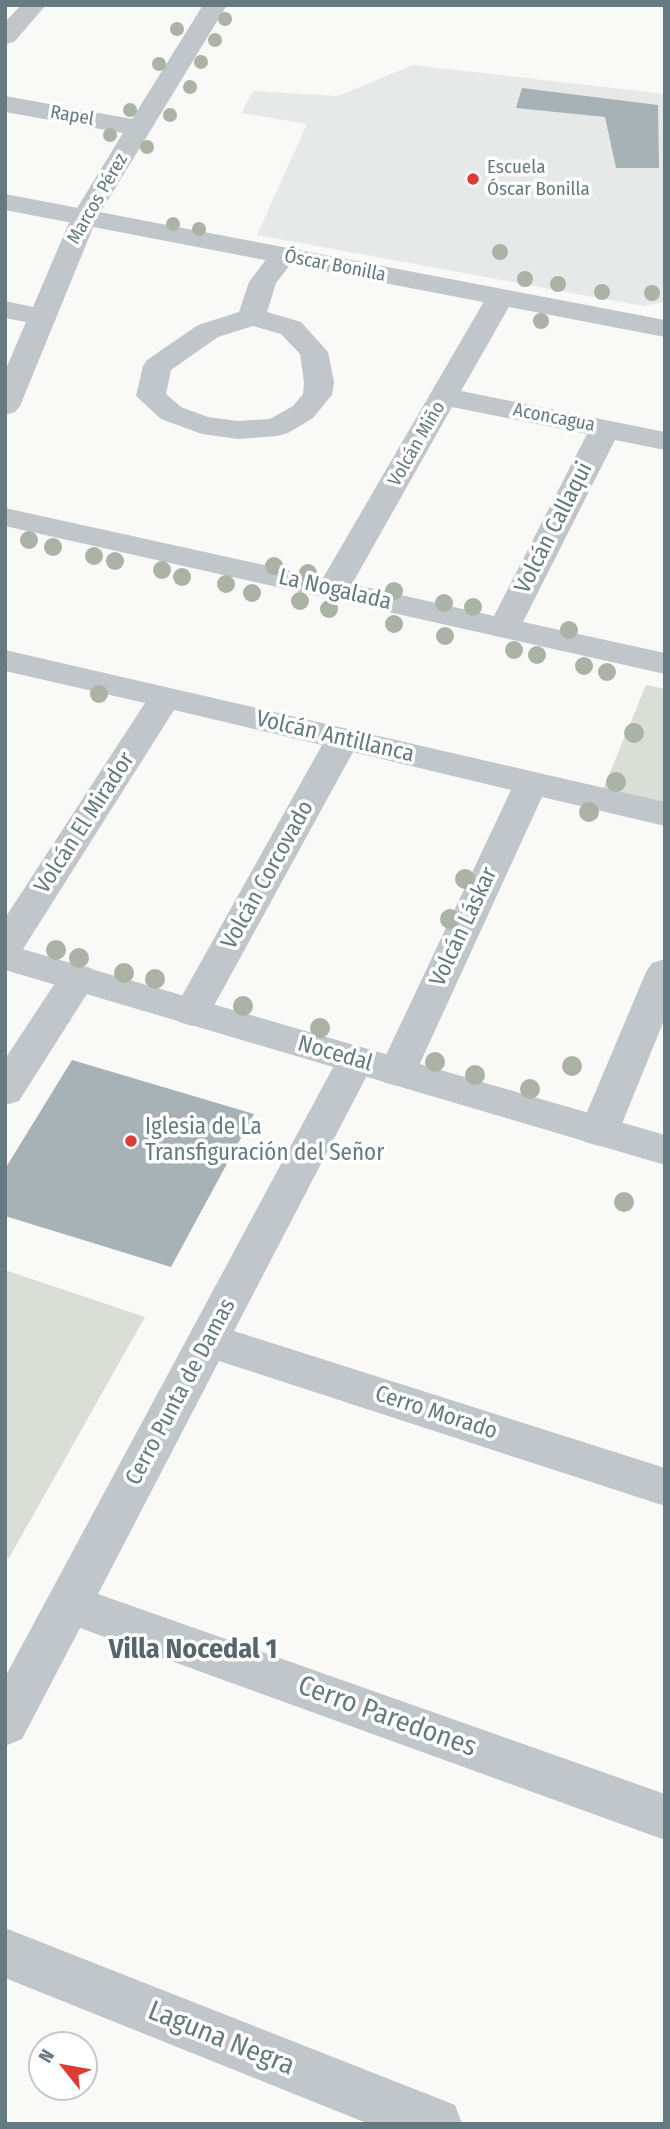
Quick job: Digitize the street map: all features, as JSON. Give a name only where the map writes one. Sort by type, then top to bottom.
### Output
[{"type":"street","points":[[5,37],[34,5]]},
{"type":"street","name":"Marcos Pérez","points":[[5,406],[84,218],[215,5]]},
{"type":"street","name":"Rapel","points":[[5,104],[139,128]]},
{"type":"street","name":"Óscar Bonilla","points":[[5,202],[665,329]]},
{"type":"street","points":[[252,317],[255,300],[263,282],[284,256]]},
{"type":"street","name":"Volcán Miño","points":[[333,589],[500,298]]},
{"type":"street","points":[[5,309],[42,317]]},
{"type":"street","points":[[252,317],[291,328],[314,352],[319,382],[317,395],[303,412],[277,427],[239,430],[202,425],[171,413],[151,396],[158,366],[208,331],[252,317]]},
{"type":"street","name":"Aconcagua","points":[[444,396],[665,441]]},
{"type":"street","name":"Volcán Callaqui","points":[[504,627],[604,429]]},
{"type":"street","name":"La Nogalada","points":[[5,517],[665,664]]},
{"type":"street","name":"Volcán Antillanca","points":[[5,660],[665,814]]},
{"type":"street","name":"Volcán El Mirador","points":[[5,948],[165,698]]},
{"type":"street","name":"Volcán Corcovado","points":[[192,1012],[343,738]]},
{"type":"street","name":"Volcán Láskar","points":[[397,1072],[531,783]]},
{"type":"street","name":"Nocedal","points":[[5,957],[665,1150]]},
{"type":"street","points":[[599,1131],[665,972]]},
{"type":"street","points":[[5,1091],[78,978]]},
{"type":"street","name":"Cerro Punta de Damas","points":[[5,1724],[356,1060]]},
{"type":"street","name":"Cerro Morado","points":[[208,1340],[665,1487]]},
{"type":"street","name":"Cerro Paredones","points":[[69,1604],[665,1817]]},
{"type":"street","name":"Laguna Negra","points":[[5,1953],[436,2124]]},
{"type":"shaded area","name":"Escuela Óscar Bonilla","points":[[413,65],[665,94],[665,302],[643,306],[257,235],[307,124],[241,113],[253,91],[338,96]]},
{"type":"shaded area","points":[[646,685],[665,689],[665,804],[602,792]]},
{"type":"shaded area","points":[[5,1270],[145,1317],[9,1558],[5,1557]]},
{"type":"building","points":[[522,88],[658,105],[659,168],[616,168],[605,117],[516,108]]},
{"type":"building","name":"Iglesia de La Transfiguración del Señor","points":[[72,1060],[254,1114],[171,1267],[5,1216],[5,1169]]},
{"type":"place","name":"Escuela Óscar Bonilla","points":[[473,179]]},
{"type":"place","name":"Iglesia de La Transfiguración del Señor","points":[[131,1141]]},
{"type":"district","name":"Villa Nocedal 1","points":[[193,1650]]}]
